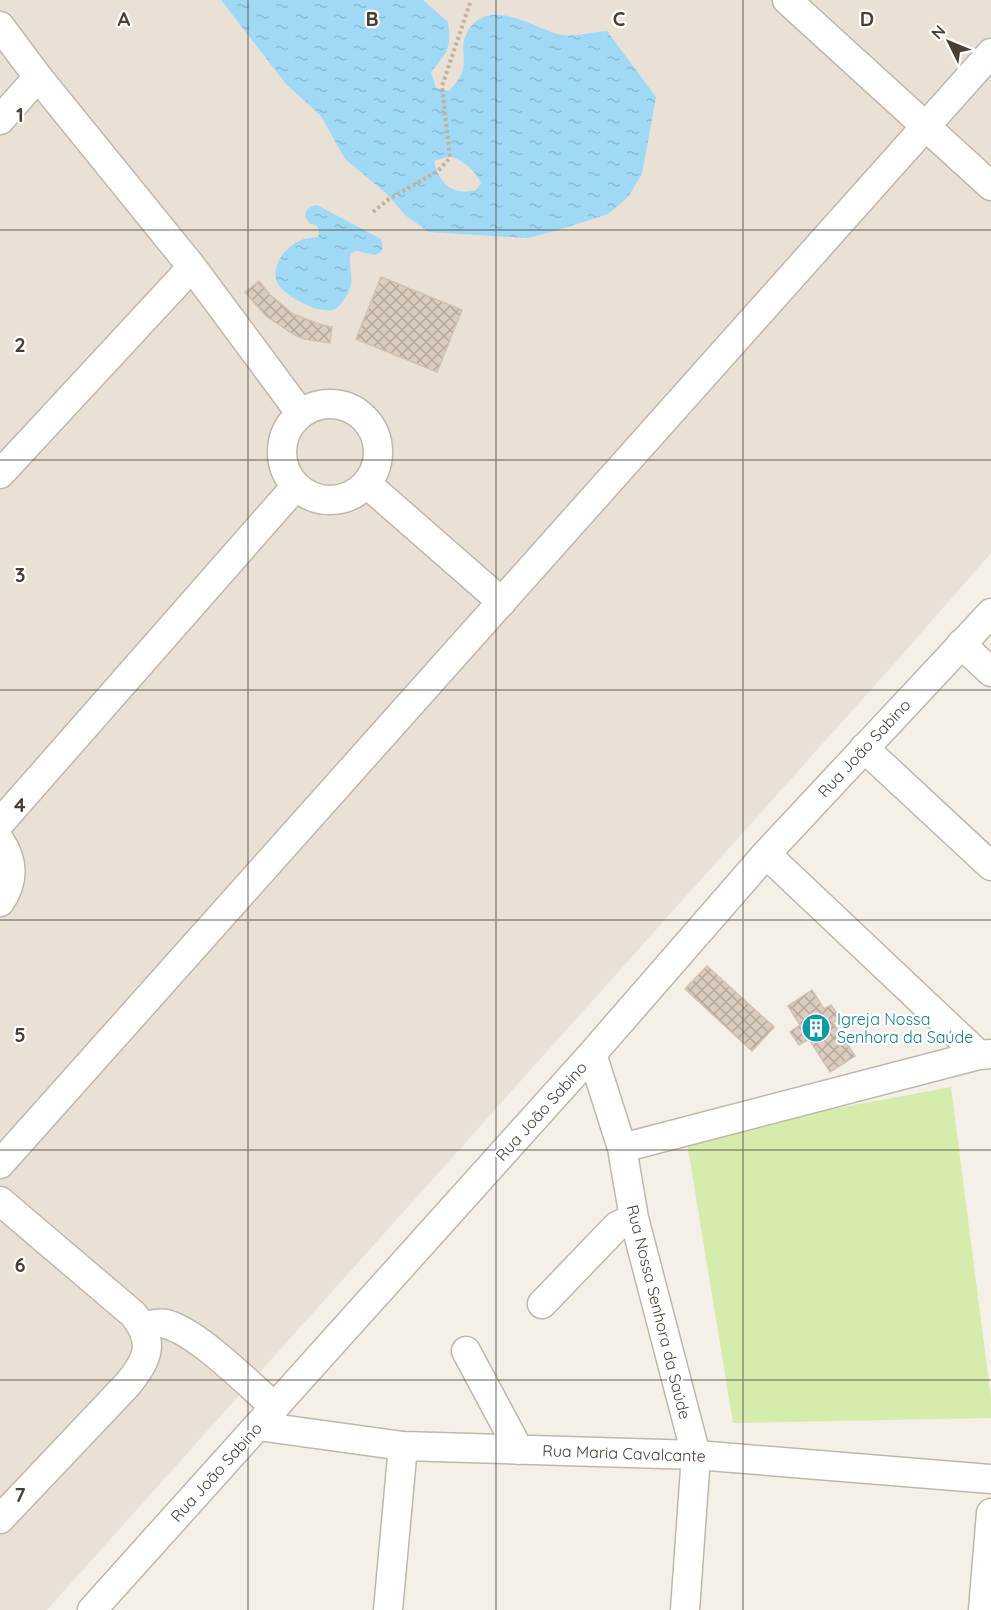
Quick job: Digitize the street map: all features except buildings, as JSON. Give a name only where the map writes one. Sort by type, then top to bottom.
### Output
[{"type":"street","points":[[787,0],[991,186]]},
{"type":"street","points":[[0,26],[38,77],[192,267],[301,414]]},
{"type":"street","points":[[0,1164],[991,53]]},
{"type":"street","points":[[0,120],[38,77]]},
{"type":"street","points":[[0,474],[192,267]]},
{"type":"street","points":[[324,404],[349,407],[360,413],[376,434],[379,447],[375,473],[367,484],[357,493],[345,499],[332,501],[306,495],[288,477],[284,466],[282,443],[292,423],[301,414],[324,404]]},
{"type":"street","points":[[367,484],[502,602]]},
{"type":"street","points":[[0,823],[296,486]]},
{"type":"street","name":"Rua João Sabino","points":[[92,1610],[592,1054],[766,854],[991,613]]},
{"type":"street","points":[[961,644],[991,672]]},
{"type":"street","points":[[864,748],[991,866]]},
{"type":"street","points":[[0,841],[8,854],[11,874],[6,893],[0,902]]},
{"type":"street","points":[[766,854],[985,1054]]},
{"type":"street","name":"Rua Nossa Senhora da Saúde","points":[[592,1054],[622,1148],[634,1218],[696,1455],[685,1610]]},
{"type":"street","points":[[622,1148],[985,1054]]},
{"type":"street","points":[[0,1201],[133,1314],[143,1326],[146,1345],[146,1358],[142,1368],[0,1519]]},
{"type":"street","points":[[542,1304],[617,1227],[634,1218]]},
{"type":"street","points":[[143,1326],[164,1323],[188,1333],[227,1365],[267,1417]]},
{"type":"street","points":[[466,1351],[519,1449]]},
{"type":"street","name":"Rua Maria Cavalcante","points":[[267,1417],[403,1446],[696,1455],[991,1479]]},
{"type":"street","points":[[388,1610],[403,1446]]},
{"type":"street","points":[[983,1610],[991,1513]]},
{"type":"path","points":[[373,212],[388,199],[438,171],[450,158],[442,86],[471,0]]},
{"type":"shaded area","points":[[0,0],[991,0],[991,553],[47,1610],[0,1610]]},
{"type":"green space","points":[[951,1087],[991,1398],[991,1418],[733,1423],[686,1136]]},
{"type":"water","points":[[221,0],[423,0],[448,22],[447,50],[431,72],[436,88],[449,91],[462,72],[465,37],[473,24],[483,17],[505,15],[561,35],[607,31],[656,97],[642,174],[628,197],[608,214],[528,238],[429,232],[405,215],[387,194],[345,159],[321,116],[286,84]],"holes":[[[450,156],[464,163],[475,173],[481,183],[476,190],[454,190],[443,182],[434,161]]]},
{"type":"water","points":[[317,205],[381,239],[383,246],[381,252],[375,255],[357,251],[351,253],[350,287],[342,303],[333,310],[319,309],[293,298],[280,287],[275,275],[278,262],[292,245],[304,239],[318,237],[317,225],[310,224],[305,216],[309,208]]},
{"type":"place","name":"Igreja Nossa Senhora da Saúde","points":[[816,1028]]}]
